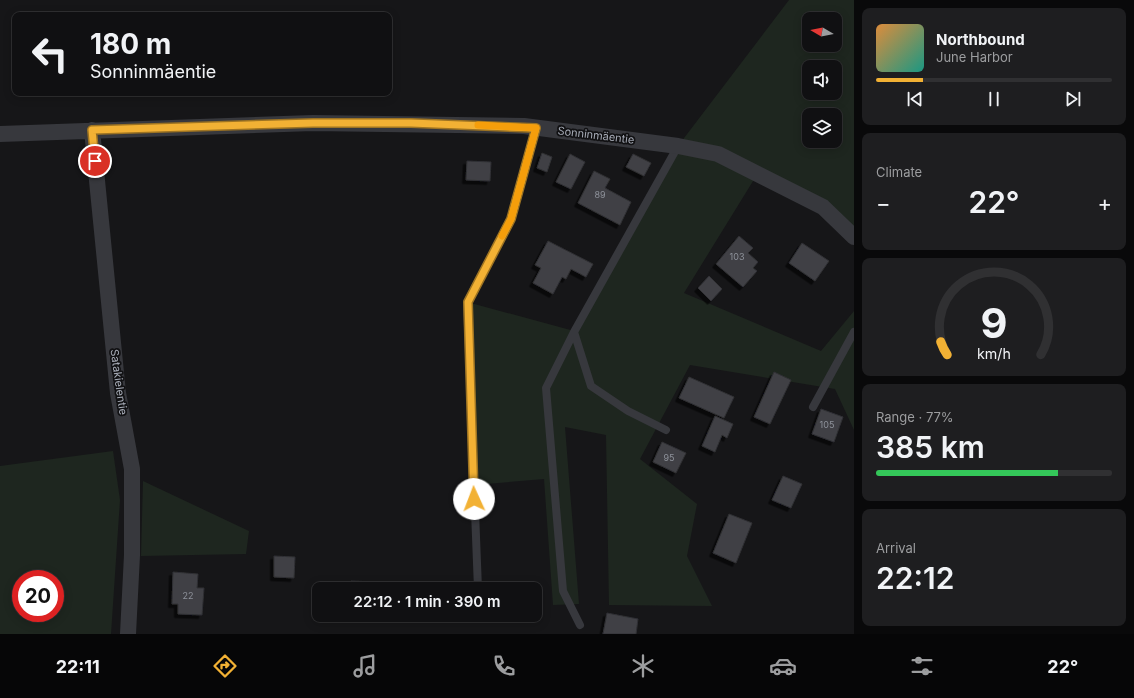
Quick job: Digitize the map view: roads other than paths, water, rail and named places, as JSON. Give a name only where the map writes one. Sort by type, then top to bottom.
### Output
[{"type":"street","name":"Sonninmäentie","points":[[0,134],[313,123],[418,123],[536,128],[678,146],[718,154],[823,206],[854,237]]},
{"type":"street","name":"Satakielentie","points":[[92,130],[118,393],[132,468],[132,555],[128,634]]},
{"type":"lane","points":[[478,582],[468,302],[511,219],[536,128]]},
{"type":"lane","points":[[580,625],[563,590],[546,388],[574,332],[678,146]]},
{"type":"lane","points":[[574,332],[591,386],[628,411],[666,430]]},
{"type":"lane","points":[[813,407],[854,332]]}]
